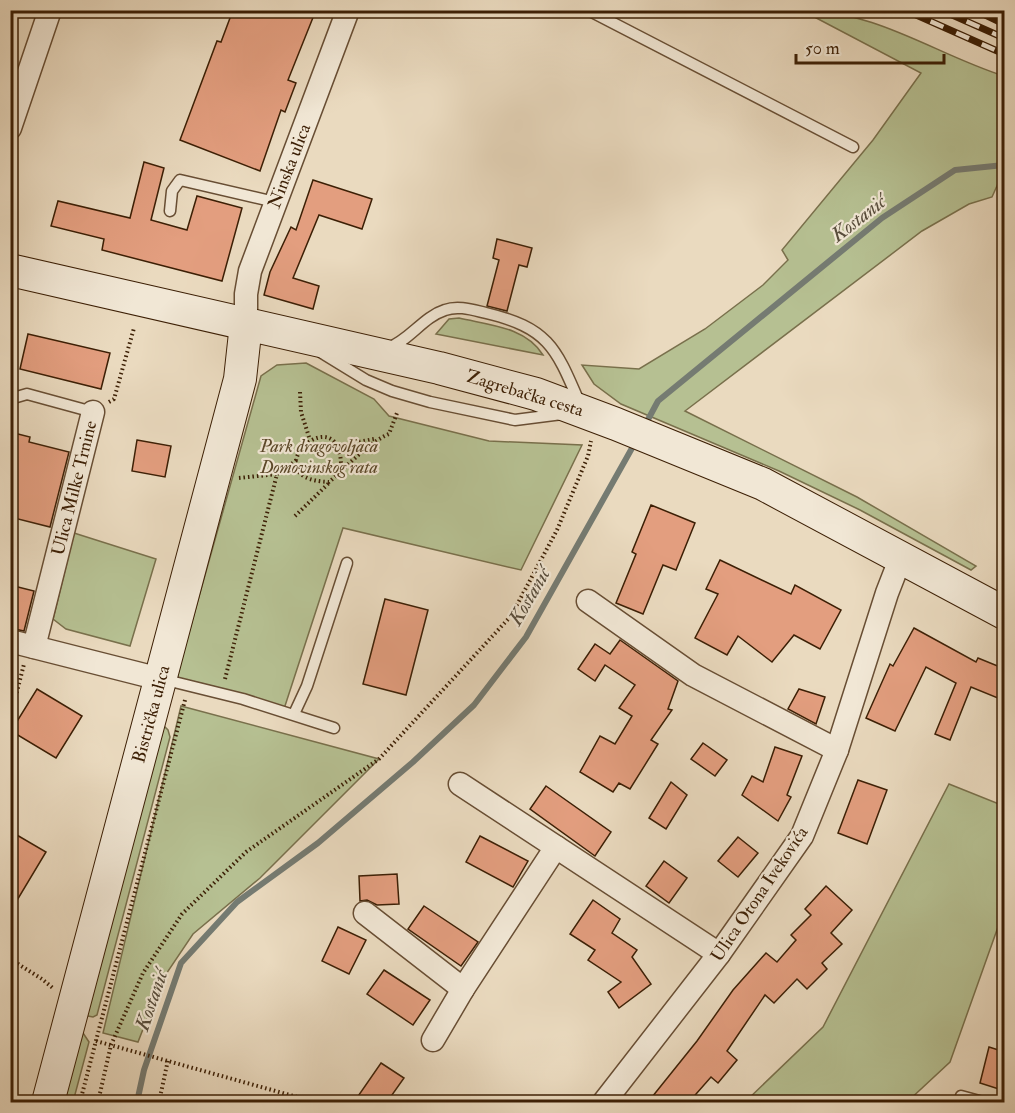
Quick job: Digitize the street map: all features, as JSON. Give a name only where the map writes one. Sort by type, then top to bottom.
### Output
[{"type":"main road","name":"Zagrebačka cesta","points":[[10,270],[488,380],[597,424],[663,443],[763,484],[1005,613]]},
{"type":"main road","name":"Bistrička ulica","points":[[48,1102],[240,379],[246,324]]},
{"type":"street","points":[[10,128],[50,10]]},
{"type":"street","name":"Ninska ulica","points":[[246,324],[247,284],[275,202],[348,10]]},
{"type":"street","name":"Ulica Milke Trnine","points":[[24,644],[93,412]]},
{"type":"street","name":"Ulica Otona Ivekovića","points":[[604,1102],[719,954],[802,836],[837,750],[887,593],[901,557]]},
{"type":"street","points":[[588,600],[693,675],[837,750]]},
{"type":"street","points":[[24,644],[160,679]]},
{"type":"street","points":[[460,784],[719,954]]},
{"type":"street","points":[[433,1040],[463,989],[556,847]]},
{"type":"street","points":[[365,913],[463,989]]},
{"type":"lane","points":[[588,10],[853,147]]},
{"type":"lane","points":[[170,211],[172,191],[180,180],[275,202]]},
{"type":"lane","points":[[373,354],[405,339],[435,314],[447,309],[464,308],[511,319],[529,327],[555,350],[597,424]]},
{"type":"lane","points":[[297,335],[366,380],[392,391],[430,402],[515,420],[537,419],[597,424]]},
{"type":"lane","name":"Ulica Milke Trnine","points":[[10,399],[27,394],[93,412]]},
{"type":"lane","points":[[294,714],[307,686],[347,563]]},
{"type":"lane","points":[[160,679],[294,714],[334,728]]},
{"type":"lane","points":[[962,1096],[983,1102]]},
{"type":"path","points":[[93,412],[114,399],[134,328]]},
{"type":"path","points":[[300,392],[301,412],[310,440]]},
{"type":"path","points":[[337,446],[376,439],[389,434],[397,413]]},
{"type":"path","points":[[98,1102],[111,1045],[143,973],[182,914],[246,852],[378,759],[512,616],[557,530],[588,456],[597,424]]},
{"type":"path","points":[[329,483],[306,477],[301,473],[297,460],[300,448],[310,440],[324,438],[337,446],[342,457],[341,472]]},
{"type":"path","points":[[295,516],[376,439]]},
{"type":"path","points":[[234,478],[277,474],[297,460]]},
{"type":"path","points":[[214,676],[225,679],[277,474]]},
{"type":"path","points":[[10,719],[24,644]]},
{"type":"path","points":[[80,1102],[186,696]]},
{"type":"path","points":[[10,958],[57,992]]},
{"type":"path","points":[[96,1041],[315,1102]]},
{"type":"path","points":[[159,1102],[168,1060]]},
{"type":"green space","points":[[803,11],[856,18],[881,26],[1004,76],[1004,177],[1001,177],[992,197],[969,204],[922,231],[685,411],[857,497],[976,566],[971,570],[860,510],[779,471],[621,404],[594,384],[582,365],[639,369],[705,329],[763,285],[788,260],[782,250],[873,140],[921,73]]},
{"type":"green space","points":[[459,318],[494,325],[517,333],[527,338],[543,355],[436,334],[449,319]]},
{"type":"green space","name":"Park dragovoljaca Domovinskog rata","points":[[306,363],[374,399],[389,416],[489,441],[582,445],[521,570],[343,528],[283,712],[175,682],[261,376],[277,365]]},
{"type":"green space","points":[[74,533],[156,559],[130,646],[66,629],[53,619]]},
{"type":"green space","points":[[181,706],[379,759],[260,878],[193,934],[162,980],[138,1042],[103,1033]]},
{"type":"green space","points":[[163,725],[170,737],[97,1015],[88,1016],[84,1009]]},
{"type":"green space","points":[[949,784],[1004,806],[1004,910],[950,1062],[907,1102],[745,1102],[823,1027]]},
{"type":"green space","points":[[81,1030],[89,1042],[73,1102],[59,1102]]},
{"type":"building","points":[[233,10],[316,10],[288,80],[296,83],[285,112],[281,110],[260,171],[180,140],[217,41],[221,42]]},
{"type":"building","points":[[144,162],[164,168],[151,220],[187,230],[197,196],[242,208],[222,281],[102,250],[104,239],[51,226],[58,201],[130,218]]},
{"type":"building","points":[[313,180],[372,199],[362,229],[319,215],[293,278],[319,286],[313,309],[264,295],[270,272],[291,227],[296,230]]},
{"type":"building","points":[[497,239],[532,248],[527,267],[519,265],[507,311],[487,306],[499,260],[493,258]]},
{"type":"building","points":[[28,334],[110,353],[101,389],[20,369]]},
{"type":"building","points":[[10,432],[30,437],[29,442],[69,452],[50,527],[10,517]]},
{"type":"building","points":[[137,440],[171,446],[165,477],[132,471]]},
{"type":"building","points":[[651,505],[695,523],[676,570],[663,565],[643,614],[616,603],[636,554],[632,552]]},
{"type":"building","points":[[720,560],[791,594],[795,585],[841,610],[820,649],[794,635],[772,662],[738,636],[727,655],[695,638],[718,594],[706,589]]},
{"type":"building","points":[[10,585],[34,591],[24,631],[10,628]]},
{"type":"building","points":[[385,599],[428,610],[406,695],[363,684]]},
{"type":"building","points":[[914,628],[976,662],[978,658],[1005,669],[1005,701],[971,687],[950,740],[935,734],[956,683],[926,667],[895,731],[866,718],[890,664],[893,666]]},
{"type":"building","points":[[620,640],[678,681],[668,709],[672,710],[651,740],[658,744],[630,789],[619,783],[613,792],[580,772],[600,736],[615,744],[632,716],[619,708],[635,685],[605,665],[595,681],[578,669],[595,644],[610,654]]},
{"type":"building","points":[[37,689],[82,716],[56,758],[11,731]]},
{"type":"building","points":[[799,689],[825,697],[816,724],[788,709]]},
{"type":"building","points":[[703,743],[727,760],[715,776],[691,759]]},
{"type":"building","points":[[775,747],[802,756],[787,795],[791,797],[778,821],[742,795],[752,776],[763,782]]},
{"type":"building","points":[[858,780],[887,790],[867,844],[838,833]]},
{"type":"building","points":[[671,782],[687,795],[666,829],[649,818]]},
{"type":"building","points":[[546,786],[611,832],[595,856],[530,809]]},
{"type":"building","points":[[10,831],[46,852],[10,912]]},
{"type":"building","points":[[480,836],[528,861],[513,887],[466,862]]},
{"type":"building","points":[[738,837],[758,853],[738,877],[718,861]]},
{"type":"building","points":[[664,861],[687,878],[669,903],[646,886]]},
{"type":"building","points":[[397,874],[399,904],[377,905],[367,900],[360,901],[359,876]]},
{"type":"building","points":[[826,886],[852,910],[831,933],[842,944],[822,963],[827,969],[807,989],[797,979],[774,1003],[765,995],[727,1051],[737,1060],[718,1083],[711,1077],[689,1102],[648,1102],[697,1041],[733,990],[766,953],[777,962],[796,940],[791,935],[811,915],[805,909]]},
{"type":"building","points":[[593,900],[620,919],[612,933],[637,950],[632,957],[651,984],[619,1008],[608,992],[621,982],[588,960],[595,950],[570,934]]},
{"type":"building","points":[[424,906],[478,942],[461,966],[408,929]]},
{"type":"building","points":[[338,927],[366,940],[349,974],[322,961]]},
{"type":"building","points":[[384,970],[430,1000],[413,1025],[367,994]]},
{"type":"building","points":[[989,1047],[1005,1052],[1005,1091],[980,1083]]},
{"type":"building","points":[[381,1063],[404,1078],[387,1102],[354,1102]]},
{"type":"waterway","name":"Kostanić","points":[[644,427],[658,401],[882,218],[955,170],[1004,165]]},
{"type":"waterway","name":"Kostanić","points":[[137,1102],[144,1070],[181,963],[237,902],[318,843],[413,762],[474,705],[526,637],[636,441]]},
{"type":"railway","points":[[905,10],[1004,54]]},
{"type":"railway","points":[[941,10],[1004,38]]},
{"type":"railway","points":[[975,10],[1004,24]]}]
